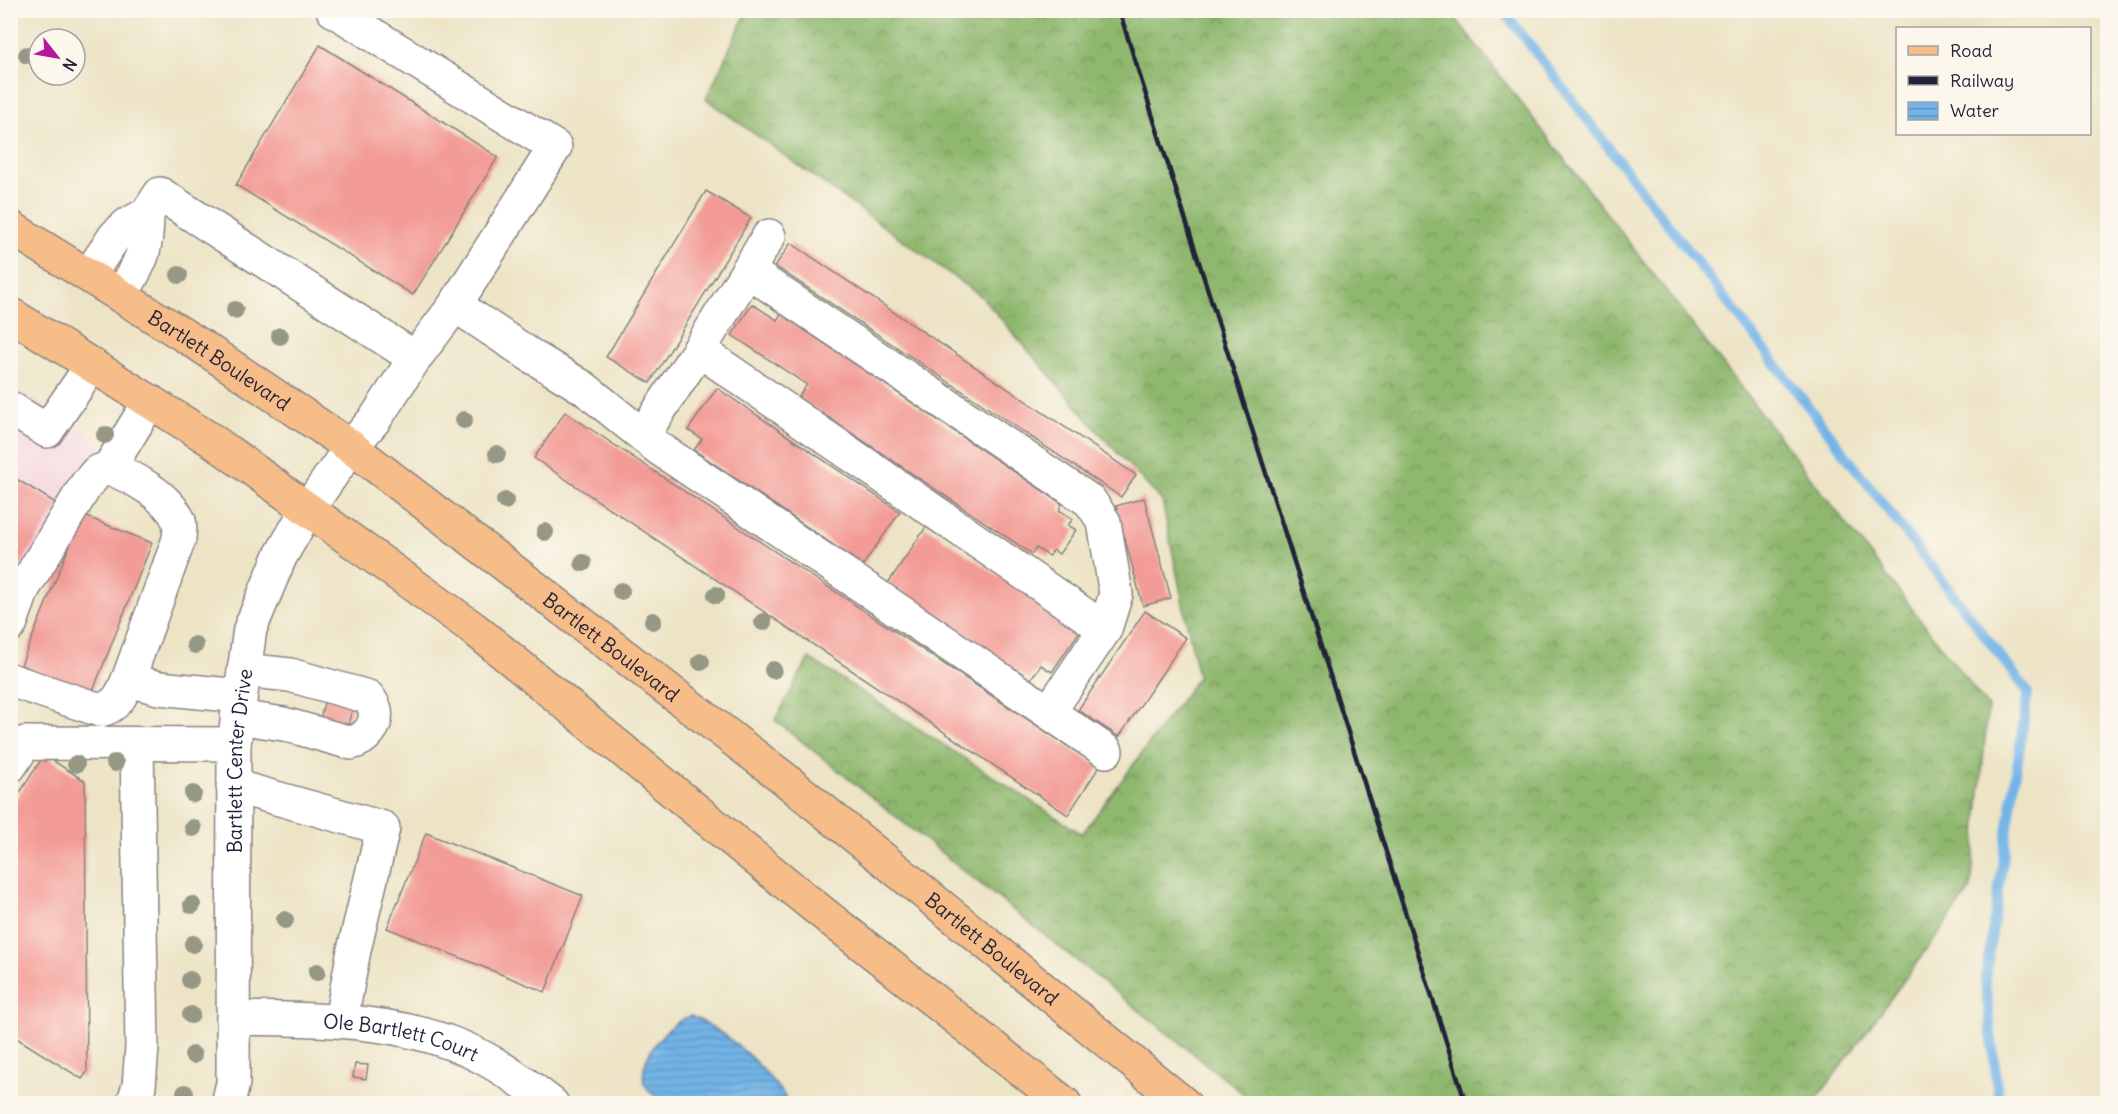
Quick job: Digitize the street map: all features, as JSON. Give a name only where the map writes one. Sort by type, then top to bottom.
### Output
[{"type":"main road","name":"Bartlett Boulevard","points":[[10,227],[198,344],[351,447],[781,776],[1184,1104]]},
{"type":"main road","points":[[10,314],[213,441],[473,628],[810,903],[1065,1104]]},
{"type":"street","name":"Bartlett Center Drive","points":[[228,1104],[233,1083],[233,786],[239,707],[249,629],[280,557],[307,510],[351,447],[375,419],[415,358],[455,305],[555,147],[333,10]]},
{"type":"street","points":[[89,275],[115,236],[147,214],[160,194],[415,358]]},
{"type":"street","points":[[121,295],[144,253],[147,214]]},
{"type":"street","points":[[643,435],[699,350],[769,236]]},
{"type":"street","points":[[748,271],[1090,501],[1104,522],[1116,594],[1105,629],[1049,712]]},
{"type":"street","points":[[455,305],[584,388],[657,447],[1106,751]]},
{"type":"street","points":[[699,350],[1105,629]]},
{"type":"street","points":[[10,408],[47,431],[92,365]]},
{"type":"street","points":[[109,468],[150,401]]},
{"type":"street","points":[[10,625],[23,589],[86,485],[97,472],[109,468],[121,472],[157,495],[171,509],[180,523],[179,539],[128,680],[116,703],[108,709],[100,710],[10,681]]},
{"type":"street","points":[[128,680],[239,707]]},
{"type":"street","points":[[10,766],[25,743],[137,744],[239,707]]},
{"type":"street","points":[[133,1104],[139,1086],[142,1047],[137,744]]},
{"type":"street","points":[[233,786],[383,828],[354,950],[341,1020]]},
{"type":"street","name":"Ole Bartlett Court","points":[[233,1018],[341,1020],[413,1032],[463,1048],[496,1066],[552,1104]]},
{"type":"shaded area","points":[[11,386],[102,444],[11,593]]},
{"type":"green space","points":[[747,11],[1450,11],[1988,707],[1971,889],[1814,1103],[1255,1103],[775,720],[809,658],[1082,834],[1198,677],[1162,501],[1103,437],[982,297],[706,99]]},
{"type":"water","points":[[691,1016],[719,1031],[744,1051],[786,1098],[783,1103],[662,1103],[654,1096],[644,1082],[646,1062],[651,1051],[673,1025]]},
{"type":"building","points":[[320,45],[498,157],[413,295],[236,185]]},
{"type":"building","points":[[706,191],[751,218],[650,383],[606,357]]},
{"type":"building","points":[[791,243],[1136,475],[1121,497],[775,266]]},
{"type":"building","points":[[752,304],[777,320],[781,314],[1062,504],[1059,510],[1073,519],[1068,525],[1076,530],[1059,554],[1053,550],[1049,556],[1036,548],[1032,554],[798,397],[807,385],[732,335]]},
{"type":"building","points":[[717,388],[900,512],[863,565],[694,450],[702,439],[688,430]]},
{"type":"building","points":[[565,412],[1099,767],[1068,815],[534,458]]},
{"type":"building","points":[[10,475],[59,505],[10,581]]},
{"type":"building","points":[[1144,498],[1171,598],[1143,606],[1116,506]]},
{"type":"building","points":[[82,515],[152,543],[92,693],[21,665]]},
{"type":"building","points":[[926,527],[1080,631],[1052,672],[1041,665],[1030,680],[888,583]]},
{"type":"building","points":[[1145,611],[1186,638],[1119,737],[1078,710]]},
{"type":"building","points":[[326,695],[354,702],[347,730],[319,723]]},
{"type":"building","points":[[44,755],[85,781],[87,1072],[82,1079],[10,1034],[10,808]]},
{"type":"building","points":[[426,833],[583,896],[545,992],[387,928]]},
{"type":"building","points":[[355,1064],[368,1065],[366,1079],[353,1077]]},
{"type":"waterway","points":[[1503,10],[2028,692],[1985,981],[1999,1104]]},
{"type":"railway","points":[[1119,10],[1466,1104]]}]
